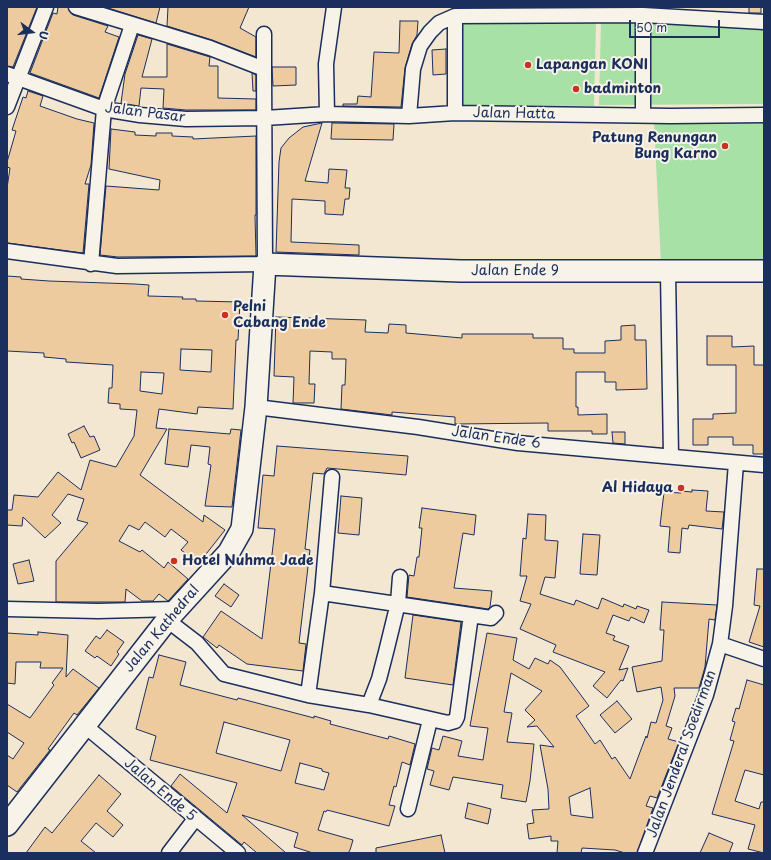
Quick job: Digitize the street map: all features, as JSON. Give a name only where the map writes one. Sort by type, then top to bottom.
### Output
[{"type":"highway","name":"Jalan Ende 9","points":[[265,264],[462,271],[764,271]]},
{"type":"highway","name":"Jalan Kathedral","points":[[7,824],[172,614],[229,552],[242,529],[256,407],[265,264]]},
{"type":"street","points":[[7,108],[12,76],[46,7]]},
{"type":"street","points":[[76,7],[210,48],[264,69]]},
{"type":"street","points":[[327,114],[326,64],[334,7]]},
{"type":"street","points":[[643,15],[643,115]]},
{"type":"street","points":[[409,116],[413,69],[420,46],[430,32],[439,23],[455,16],[643,15],[764,22]]},
{"type":"street","points":[[455,16],[456,113]]},
{"type":"street","points":[[91,264],[104,109],[132,25]]},
{"type":"street","points":[[7,251],[91,264],[117,266],[265,264],[264,34]]},
{"type":"street","name":"Jalan Pasar","points":[[12,76],[104,109],[140,115],[186,119],[265,118]]},
{"type":"street","name":"Jalan Hatta","points":[[265,118],[327,114],[409,116],[456,113],[764,115]]},
{"type":"street","points":[[668,272],[671,456]]},
{"type":"street","name":"Jalan Ende 6","points":[[256,407],[418,427],[518,442],[764,465]]},
{"type":"street","name":"Jalan Jenderal Soedirman","points":[[645,853],[706,695],[720,644],[725,606],[736,463]]},
{"type":"street","points":[[308,695],[322,593],[332,477]]},
{"type":"street","points":[[369,705],[380,679],[398,603],[400,577]]},
{"type":"street","points":[[322,593],[398,603],[491,618],[496,613]]},
{"type":"street","points":[[7,609],[172,614],[224,674],[308,695],[369,705],[448,723],[455,721],[456,717],[471,615]]},
{"type":"street","points":[[720,644],[764,660]]},
{"type":"street","points":[[408,809],[430,720]]},
{"type":"street","name":"Jalan Ende 5","points":[[84,725],[195,819],[238,853]]},
{"type":"street","points":[[169,853],[195,819]]},
{"type":"green space","points":[[601,21],[764,28],[764,104],[599,105]]},
{"type":"green space","name":"Lapangan KONI","points":[[596,23],[594,106],[460,105],[461,24]]},
{"type":"green space","points":[[764,120],[764,263],[661,264],[654,122]]},
{"type":"building","points":[[7,7],[37,7],[13,67],[7,66]]},
{"type":"building","points":[[58,7],[68,7],[73,15],[108,26],[105,32],[119,37],[99,98],[30,73],[53,13],[57,14]]},
{"type":"building","points":[[105,7],[160,7],[156,23]]},
{"type":"building","points":[[168,7],[249,7],[240,28],[256,37],[256,57],[212,40],[167,26]]},
{"type":"building","points":[[749,7],[761,7],[761,13],[749,13]]},
{"type":"building","points":[[400,21],[418,21],[417,35],[412,44],[405,68],[401,107],[343,106],[343,104],[357,104],[358,96],[371,97],[374,52],[399,53]]},
{"type":"building","points":[[138,35],[152,39],[142,77],[167,77],[167,44],[210,57],[209,66],[218,66],[218,98],[256,99],[256,110],[186,110],[163,108],[164,89],[141,88],[139,106],[121,103],[125,74]]},
{"type":"building","points":[[446,49],[446,74],[433,75],[432,50]]},
{"type":"building","points":[[272,67],[296,67],[296,85],[273,86]]},
{"type":"building","points":[[252,73],[256,75],[256,91],[253,91]]},
{"type":"building","points":[[28,91],[43,96],[40,106],[77,119],[94,123],[91,165],[85,184],[89,184],[83,253],[7,243],[7,188],[10,168],[7,167],[7,162],[16,131],[12,130],[23,97],[26,98]]},
{"type":"building","points":[[322,123],[305,181],[328,183],[329,169],[347,170],[345,188],[350,188],[349,199],[345,199],[343,215],[325,214],[325,201],[292,199],[291,242],[359,245],[359,255],[276,252],[279,162],[281,148],[289,138],[303,127]]},
{"type":"building","points":[[332,123],[394,124],[393,140],[331,139]]},
{"type":"building","points":[[111,129],[135,132],[135,135],[156,136],[156,133],[172,133],[172,136],[193,137],[193,139],[256,136],[256,256],[118,257],[100,255],[106,186],[159,190],[160,180],[109,169]]},
{"type":"building","points":[[7,276],[21,277],[21,279],[49,281],[149,285],[148,296],[183,297],[182,299],[196,299],[196,301],[240,302],[238,340],[236,340],[233,409],[198,407],[197,414],[159,409],[156,428],[167,429],[140,475],[203,522],[204,515],[225,530],[199,563],[181,550],[188,542],[171,529],[165,537],[145,522],[139,530],[129,525],[119,541],[140,552],[142,550],[164,568],[168,562],[188,579],[168,601],[159,594],[153,601],[142,601],[126,589],[125,602],[56,602],[56,561],[88,523],[77,520],[84,499],[68,494],[52,515],[61,523],[45,538],[23,517],[22,526],[7,525],[7,510],[12,510],[14,495],[38,497],[58,472],[81,490],[90,460],[116,467],[134,436],[137,410],[120,409],[120,404],[108,403],[109,388],[112,388],[113,365],[66,362],[66,359],[44,357],[44,353],[7,351]],"holes":[[[181,349],[212,350],[211,372],[180,370]],[[141,372],[164,373],[162,394],[140,391]]]},
{"type":"building","points":[[276,317],[366,320],[365,332],[388,333],[389,324],[406,325],[406,333],[462,338],[462,334],[533,334],[533,338],[563,338],[563,349],[574,349],[574,353],[605,353],[605,341],[621,340],[621,326],[635,325],[635,340],[646,340],[647,389],[616,390],[616,382],[605,382],[605,372],[576,372],[576,407],[578,407],[578,415],[607,414],[607,434],[592,434],[592,431],[548,431],[548,423],[455,424],[455,417],[392,412],[392,415],[341,409],[342,385],[345,385],[346,359],[332,359],[332,352],[310,351],[309,384],[315,384],[314,403],[293,403],[294,377],[274,376]]},
{"type":"building","points":[[707,336],[732,336],[732,347],[754,346],[754,365],[764,365],[764,454],[753,454],[753,445],[733,445],[733,437],[708,437],[708,445],[693,445],[693,419],[713,419],[713,414],[736,413],[736,365],[707,365]]},
{"type":"building","points":[[84,426],[90,437],[94,436],[100,450],[81,458],[74,442],[72,443],[68,434]]},
{"type":"building","points":[[169,429],[230,434],[231,429],[241,430],[232,507],[205,506],[211,465],[208,464],[210,447],[191,445],[188,467],[165,464]]},
{"type":"building","points":[[612,432],[625,432],[625,444],[613,443]]},
{"type":"building","points":[[277,446],[408,456],[406,475],[327,468],[324,474],[313,473],[305,549],[310,550],[299,643],[306,644],[303,671],[247,664],[219,645],[217,648],[203,637],[221,611],[262,639],[275,529],[258,528],[263,475],[274,476]]},
{"type":"building","points":[[692,490],[708,491],[706,511],[724,512],[722,529],[689,525],[688,529],[682,528],[680,553],[668,552],[670,527],[660,526],[664,492],[681,493],[681,491],[692,492]]},
{"type":"building","points":[[341,496],[362,498],[359,535],[338,533]]},
{"type":"building","points":[[422,508],[476,515],[474,535],[463,533],[454,588],[492,591],[490,607],[488,609],[407,597],[409,575],[414,576],[417,557],[419,557],[422,528],[419,528]]},
{"type":"building","points":[[528,514],[546,515],[545,540],[558,541],[555,578],[545,577],[540,594],[574,605],[576,600],[598,609],[602,598],[623,607],[624,604],[636,609],[637,606],[649,610],[644,623],[631,617],[629,621],[613,615],[606,633],[615,636],[613,640],[629,646],[619,670],[628,668],[623,681],[621,680],[607,698],[593,686],[605,672],[553,652],[556,645],[520,629],[531,604],[520,601],[527,576],[520,576],[523,538],[526,539]]},
{"type":"building","points":[[583,534],[600,535],[597,575],[580,574]]},
{"type":"building","points":[[29,560],[34,581],[18,584],[13,564]]},
{"type":"building","points":[[757,569],[764,569],[764,647],[749,642],[760,606],[754,605]]},
{"type":"building","points":[[224,584],[239,595],[231,607],[215,596]]},
{"type":"building","points":[[662,602],[717,605],[715,620],[709,619],[705,667],[699,688],[674,688],[675,696],[666,726],[672,728],[668,739],[679,742],[657,798],[650,796],[646,806],[653,808],[637,853],[582,848],[581,853],[557,853],[558,841],[551,841],[551,836],[529,839],[527,824],[534,823],[532,810],[549,809],[548,789],[540,745],[554,747],[537,726],[527,727],[535,720],[525,710],[542,691],[511,673],[504,712],[512,713],[507,742],[534,744],[526,802],[501,798],[503,785],[453,777],[449,790],[430,785],[434,771],[427,769],[432,748],[439,750],[443,736],[462,741],[458,756],[483,760],[488,728],[470,726],[487,633],[517,638],[513,660],[529,669],[535,658],[548,664],[550,660],[560,667],[589,706],[576,716],[595,744],[600,740],[612,759],[615,757],[630,779],[646,736],[647,738],[651,722],[656,723],[663,700],[661,687],[637,692],[632,667],[662,661],[664,630],[660,630]],"holes":[[[590,788],[593,818],[571,815],[569,797]]]},
{"type":"building","points":[[413,615],[461,622],[453,685],[405,678]]},
{"type":"building","points":[[107,630],[124,642],[117,652],[119,654],[111,666],[97,656],[95,658],[85,651],[96,636],[100,639]]},
{"type":"building","points":[[38,632],[68,635],[66,677],[73,669],[99,688],[77,715],[74,713],[48,749],[50,750],[17,792],[7,785],[7,755],[13,759],[24,743],[7,732],[7,704],[30,718],[54,685],[52,683],[63,668],[40,668],[41,662],[16,662],[15,684],[7,683],[7,633],[38,635]]},
{"type":"building","points":[[159,655],[186,662],[180,685],[237,700],[238,698],[314,718],[314,716],[331,721],[330,724],[388,739],[389,736],[415,744],[410,765],[402,762],[396,787],[394,786],[389,805],[395,806],[389,826],[327,810],[326,812],[324,811],[318,830],[353,840],[348,853],[313,853],[294,847],[298,833],[242,815],[286,853],[257,853],[244,842],[242,845],[171,786],[180,774],[227,813],[237,783],[150,760],[156,736],[136,729],[149,677],[153,678]],"holes":[[[224,722],[290,740],[281,771],[216,753]],[[300,763],[322,769],[322,771],[329,773],[324,790],[295,783]]]},
{"type":"building","points":[[747,680],[764,685],[764,775],[745,770],[735,801],[759,809],[761,802],[764,802],[764,853],[748,849],[755,825],[712,814],[734,741],[730,740],[735,722],[732,721],[736,708],[739,709]]},
{"type":"building","points":[[617,701],[632,719],[615,733],[600,715]]},
{"type":"building","points":[[99,775],[121,794],[107,811],[123,825],[113,837],[96,823],[81,841],[96,853],[26,853],[45,827],[52,833]]},
{"type":"building","points":[[468,803],[491,809],[488,824],[465,818]]},
{"type":"building","points":[[709,833],[733,843],[729,853],[700,853]]},
{"type":"building","points":[[441,835],[445,853],[376,853],[376,848]]},
{"type":"place","name":"Lapangan KONI","points":[[528,65]]},
{"type":"place","name":"badminton","points":[[576,89]]},
{"type":"place","name":"Patung Renungan Bung Karno","points":[[725,146]]},
{"type":"place","name":"Pelni Cabang Ende","points":[[225,315]]},
{"type":"place","name":"Al Hidaya","points":[[681,488]]},
{"type":"place","name":"Hotel Nuhma Jade","points":[[174,561]]}]
